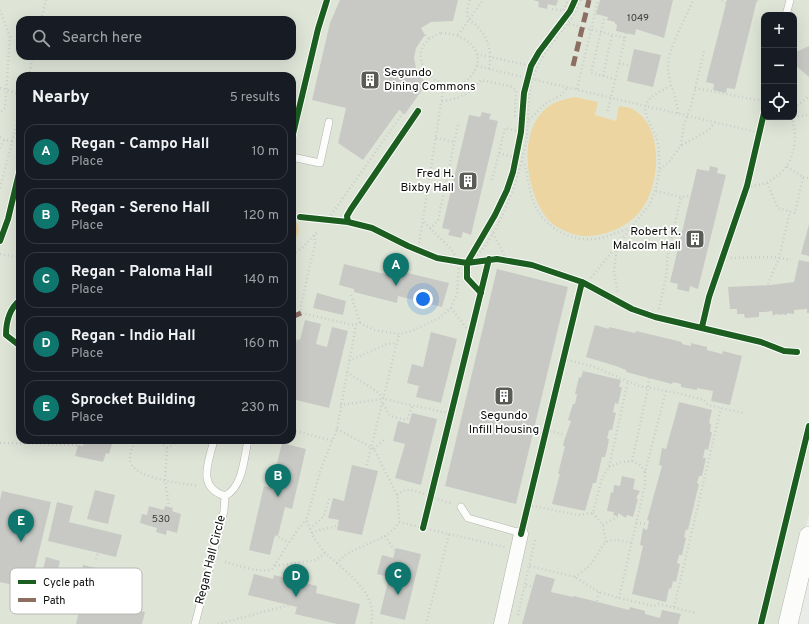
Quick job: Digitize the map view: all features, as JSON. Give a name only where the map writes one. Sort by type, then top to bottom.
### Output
[{"type":"main road","points":[[788,624],[809,536]]},
{"type":"street","points":[[501,624],[521,534]]},
{"type":"lane","points":[[787,12],[790,0]]},
{"type":"lane","points":[[296,158],[320,163],[329,122]]},
{"type":"lane","points":[[213,444],[206,479],[210,487],[217,493],[225,496],[232,492],[237,486],[247,444]]},
{"type":"lane","name":"Regan Hall Circle","points":[[196,624],[224,511],[225,496]]},
{"type":"lane","points":[[460,507],[468,518],[521,534]]},
{"type":"path","points":[[42,16],[46,0]]},
{"type":"path","points":[[470,0],[467,13],[469,20],[476,26],[485,38],[491,57],[489,69]]},
{"type":"path","points":[[458,35],[483,0]]},
{"type":"path","points":[[552,10],[563,11],[568,0]]},
{"type":"path","points":[[477,259],[492,234],[511,195],[522,160],[528,120],[531,66],[549,38],[570,11],[575,0]]},
{"type":"path","points":[[470,255],[489,226],[506,190],[516,158],[521,132],[524,93],[530,78],[547,50],[569,24],[580,0]]},
{"type":"path","points":[[577,89],[598,0]]},
{"type":"path","points":[[678,113],[677,103],[670,86],[668,68],[672,51],[693,0]]},
{"type":"path","points":[[722,0],[726,3]]},
{"type":"path","points":[[0,10],[10,37],[5,108],[0,113]]},
{"type":"path","points":[[604,19],[592,73],[615,79]]},
{"type":"path","points":[[569,24],[625,38]]},
{"type":"path","points":[[441,33],[458,35],[467,40],[477,54],[477,66],[470,78],[464,82],[454,85],[444,84],[430,76],[425,71],[421,59],[422,51],[430,39],[441,33]]},
{"type":"path","points":[[607,114],[626,33]]},
{"type":"path","points":[[426,35],[430,39]]},
{"type":"path","points":[[603,76],[612,35]]},
{"type":"path","points":[[660,169],[669,162],[681,145],[704,51]]},
{"type":"path","points":[[477,54],[531,66]]},
{"type":"path","points":[[30,72],[32,60]]},
{"type":"path","points":[[619,63],[630,66]]},
{"type":"path","points":[[477,66],[715,122],[760,129],[758,140]]},
{"type":"path","points":[[315,225],[331,218],[430,76]]},
{"type":"path","points":[[442,101],[454,100],[466,95],[480,80],[513,86],[516,90],[515,116],[521,120]]},
{"type":"path","points":[[419,251],[444,84]]},
{"type":"path","points":[[591,278],[650,204],[656,191],[660,169],[657,138],[646,114],[646,106],[650,98],[670,86]]},
{"type":"path","points":[[528,120],[546,103],[561,95],[568,87]]},
{"type":"path","points":[[0,88],[16,92]]},
{"type":"path","points":[[696,88],[761,100]]},
{"type":"path","points":[[797,106],[809,96]]},
{"type":"path","points":[[797,116],[807,115]]},
{"type":"path","points":[[747,186],[767,183],[779,176],[786,166],[794,147],[795,126],[794,120]]},
{"type":"path","points":[[681,145],[709,130],[715,122]]},
{"type":"path","points":[[430,229],[438,220],[449,174],[447,170],[458,125]]},
{"type":"path","points":[[492,180],[505,128],[521,132]]},
{"type":"path","points":[[0,188],[16,129]]},
{"type":"path","points":[[0,138],[13,142]]},
{"type":"path","points":[[436,138],[454,142]]},
{"type":"path","points":[[0,148],[4,140]]},
{"type":"path","points":[[499,153],[516,158]]},
{"type":"path","points":[[522,160],[525,165],[534,202],[545,221],[557,230],[572,237],[595,239],[632,228]]},
{"type":"path","points":[[786,166],[803,177],[809,178]]},
{"type":"path","points":[[767,183],[778,208],[794,213],[803,177]]},
{"type":"path","points":[[745,193],[749,178]]},
{"type":"path","points":[[656,191],[681,197],[691,196]]},
{"type":"path","points":[[659,309],[667,272],[667,259],[681,197]]},
{"type":"path","points":[[768,284],[779,258],[790,211]]},
{"type":"path","points":[[314,234],[315,244],[301,305],[301,313],[356,324],[360,323],[374,330],[399,334],[412,331],[439,318],[451,308],[458,286],[459,262],[452,250],[423,222]]},
{"type":"path","points":[[489,226],[507,260]]},
{"type":"path","points":[[296,252],[304,248],[314,234],[319,231]]},
{"type":"path","points":[[296,244],[300,242],[303,237]]},
{"type":"path","points":[[1,246],[0,254],[16,257]]},
{"type":"path","points":[[617,247],[614,272],[618,294]]},
{"type":"path","points":[[731,258],[779,258],[791,260]]},
{"type":"path","points":[[497,259],[515,261]]},
{"type":"path","points":[[452,261],[467,262]]},
{"type":"path","points":[[351,296],[360,323]]},
{"type":"path","points":[[611,298],[618,302]]},
{"type":"path","points":[[451,308],[471,334]]},
{"type":"path","points":[[225,562],[269,571],[275,566],[289,543],[306,520],[322,466],[337,430],[340,405],[356,324]]},
{"type":"path","points":[[469,342],[473,327]]},
{"type":"path","points":[[366,469],[373,448],[399,334]]},
{"type":"path","points":[[349,361],[387,344],[396,343]]},
{"type":"path","points":[[562,366],[565,352]]},
{"type":"path","points":[[563,359],[592,366],[648,388],[704,400],[708,405],[743,413]]},
{"type":"path","points":[[347,372],[379,393],[384,398]]},
{"type":"path","points":[[632,461],[649,378]]},
{"type":"path","points":[[606,542],[603,525],[594,513],[602,478],[609,467],[628,381]]},
{"type":"path","points":[[619,598],[645,485],[645,472],[666,391]]},
{"type":"path","points":[[340,405],[384,398],[412,406],[452,414]]},
{"type":"path","points":[[382,404],[390,416],[406,420],[412,406]]},
{"type":"path","points":[[450,422],[453,407]]},
{"type":"path","points":[[674,607],[721,408]]},
{"type":"path","points":[[544,438],[548,423]]},
{"type":"path","points":[[337,430],[362,444],[373,448],[397,495],[399,513],[398,522],[385,536],[346,554],[337,563]]},
{"type":"path","points":[[546,430],[565,435]]},
{"type":"path","points":[[296,431],[333,441]]},
{"type":"path","points":[[373,448],[386,438]]},
{"type":"path","points":[[0,443],[16,443]]},
{"type":"path","points":[[40,444],[80,445]]},
{"type":"path","points":[[134,444],[130,452],[130,462],[134,469],[141,474],[198,486]]},
{"type":"path","points":[[162,444],[167,448]]},
{"type":"path","points":[[167,448],[174,444]]},
{"type":"path","points":[[167,448],[165,480],[169,507]]},
{"type":"path","points":[[609,467],[622,462],[632,461],[640,465],[645,472]]},
{"type":"path","points":[[397,495],[405,490],[413,490],[460,507]]},
{"type":"path","points":[[429,505],[433,490]]},
{"type":"path","points":[[521,534],[529,497]]},
{"type":"path","points":[[310,529],[324,516],[329,499]]},
{"type":"path","points":[[528,504],[578,515],[594,513]]},
{"type":"path","points":[[603,525],[618,516]]},
{"type":"path","points":[[306,520],[312,533],[325,553],[337,563],[367,594],[372,617],[371,624]]},
{"type":"path","points":[[423,528],[425,520]]},
{"type":"path","points":[[398,522],[511,548]]},
{"type":"path","points":[[312,533],[339,523]]},
{"type":"path","points":[[636,523],[648,524]]},
{"type":"path","points":[[426,624],[448,534]]},
{"type":"path","points":[[275,535],[289,543]]},
{"type":"path","points":[[385,536],[395,551]]},
{"type":"path","points":[[575,577],[590,566],[606,542],[616,539],[632,543]]},
{"type":"path","points":[[96,559],[98,552]]},
{"type":"path","points":[[275,566],[316,560],[325,553]]},
{"type":"path","points":[[530,566],[575,577],[599,592],[619,598],[654,606],[658,604],[674,607],[696,613]]},
{"type":"path","points":[[526,585],[533,587]]},
{"type":"path","points":[[597,601],[599,592]]},
{"type":"path","points":[[218,624],[289,605]]},
{"type":"shaded area","points":[[0,0],[809,0],[809,515],[782,624],[0,624]]},
{"type":"shaded area","points":[[575,97],[598,102],[595,115],[616,121],[619,106],[632,109],[643,118],[650,128],[656,154],[654,181],[645,204],[640,211],[626,224],[610,232],[592,236],[583,236],[568,232],[549,221],[539,205],[529,176],[528,144],[532,129],[539,116],[552,104],[561,100]]},
{"type":"shaded area","points":[[296,222],[299,230],[296,238]]},
{"type":"building","name":"Segundo Dining Commons","points":[[340,0],[458,0],[453,21],[431,22],[421,28],[425,35],[416,48],[414,58],[420,77],[427,83],[405,114],[399,110],[363,160],[338,143],[346,108],[312,100],[330,23]]},
{"type":"building","points":[[533,0],[558,0],[556,6],[548,4],[547,9],[538,7],[539,2]]},
{"type":"building","points":[[600,0],[673,0],[664,38],[636,29],[635,35],[616,31],[617,25],[615,22],[607,20],[608,17],[596,14]]},
{"type":"building","points":[[727,0],[757,0],[735,89],[727,88],[726,93],[713,90],[714,84],[706,82]]},
{"type":"building","points":[[809,46],[809,77],[797,67],[797,52]]},
{"type":"building","points":[[634,49],[661,55],[653,87],[627,81]]},
{"type":"building","name":"Fred H. Bixby Hall","points":[[482,112],[491,114],[489,119],[498,121],[471,235],[463,232],[461,238],[448,235],[450,230],[442,228],[469,115],[480,117]]},
{"type":"building","name":"Robert K. Malcolm Hall","points":[[710,166],[718,168],[717,173],[726,175],[698,289],[690,286],[689,292],[677,289],[678,284],[670,282],[697,169],[709,171]]},
{"type":"building","points":[[809,224],[809,256],[801,254]]},
{"type":"building","points":[[799,260],[809,262],[809,313],[807,313],[807,309],[794,310],[794,314],[776,314],[773,316],[772,311],[759,312],[759,317],[745,318],[744,314],[737,314],[737,309],[730,309],[728,287],[771,285],[794,282]]},
{"type":"building","points":[[344,264],[389,275],[391,269],[449,283],[442,307],[398,296],[397,303],[354,292],[354,289],[339,285]]},
{"type":"building","name":"Segundo Infill Housing","points":[[497,269],[568,287],[516,504],[445,486]]},
{"type":"building","points":[[317,293],[346,301],[343,315],[313,308]]},
{"type":"building","points":[[305,320],[321,324],[316,344],[327,347],[332,327],[348,331],[329,408],[296,400],[296,343],[297,339],[300,340]]},
{"type":"building","points":[[595,325],[635,333],[636,331],[682,342],[682,344],[691,346],[691,343],[707,347],[707,350],[722,354],[723,351],[742,356],[730,405],[711,401],[713,391],[681,387],[681,384],[673,382],[672,384],[626,372],[626,370],[616,366],[586,357]]},
{"type":"building","points":[[431,332],[457,339],[441,403],[416,397],[419,386],[407,383],[412,364],[423,367]]},
{"type":"building","points":[[583,371],[621,380],[619,387],[622,387],[618,404],[615,403],[613,412],[616,413],[612,430],[609,430],[607,438],[609,439],[605,457],[602,457],[596,483],[593,483],[585,511],[552,504],[560,474],[558,474],[565,446],[563,446],[564,441],[571,421],[568,420],[573,404],[575,404],[577,394],[575,394],[579,377],[581,378]]},
{"type":"building","points":[[679,402],[712,410],[709,423],[711,424],[710,432],[712,432],[708,450],[705,449],[703,458],[706,458],[702,476],[699,476],[697,483],[699,484],[688,530],[686,529],[684,537],[686,538],[682,555],[679,555],[677,563],[680,564],[676,582],[673,581],[671,589],[669,588],[666,602],[632,594],[643,546],[640,545],[643,528],[647,530],[649,521],[647,520],[662,466],[659,465],[662,448],[666,449]]},
{"type":"building","points":[[412,413],[437,419],[421,485],[395,478],[405,444],[393,441],[398,421],[409,424]]},
{"type":"building","points":[[83,444],[112,444],[109,454],[106,453],[103,462],[75,456],[78,445],[83,446]]},
{"type":"building","points":[[282,444],[306,449],[292,509],[285,507],[278,536],[275,535],[270,555],[249,550],[264,486],[271,488]]},
{"type":"building","points":[[352,465],[378,471],[362,535],[337,530],[339,520],[328,518],[333,498],[344,501]]},
{"type":"building","points":[[622,476],[635,479],[633,489],[640,491],[636,498],[638,499],[633,517],[627,515],[626,518],[618,513],[618,516],[613,515],[614,512],[607,511],[614,485],[620,486]]},
{"type":"building","points":[[95,490],[115,495],[108,524],[87,519]]},
{"type":"building","points":[[2,491],[51,502],[35,568],[10,568],[10,584],[0,582],[0,500]]},
{"type":"building","points":[[57,502],[73,506],[69,522],[122,535],[116,557],[48,541]]},
{"type":"building","points":[[149,506],[164,510],[165,506],[173,508],[172,511],[181,514],[177,533],[167,530],[166,535],[156,532],[157,528],[140,523],[142,514],[147,515]]},
{"type":"building","points":[[396,548],[421,554],[405,620],[380,614],[389,577],[377,574],[382,555],[393,558]]},
{"type":"building","points":[[46,557],[60,561],[58,568],[43,568]]},
{"type":"building","points":[[83,565],[96,568],[82,568]]},
{"type":"building","points":[[254,574],[273,579],[274,575],[317,586],[316,593],[360,604],[355,624],[337,624],[295,614],[297,607],[248,595]]},
{"type":"building","points":[[536,574],[555,579],[551,592],[574,596],[629,610],[630,607],[645,611],[645,614],[660,618],[662,610],[681,614],[678,624],[522,624]]},
{"type":"building","points":[[142,611],[145,612],[142,624],[76,624],[78,614],[142,614]]},
{"type":"marked path","points":[[573,66],[589,0]]},
{"type":"marked path","points":[[296,315],[301,313]]},
{"type":"cycle path","points":[[296,121],[318,29],[327,0]]},
{"type":"cycle path","points":[[481,293],[467,278],[467,263],[495,215],[507,190],[513,172],[521,132],[524,93],[531,66],[539,52],[570,11],[575,0]]},
{"type":"cycle path","points":[[348,222],[347,216],[351,209],[418,111]]},
{"type":"cycle path","points":[[702,327],[709,297],[747,186],[762,120]]},
{"type":"cycle path","points":[[0,241],[8,219],[16,186]]},
{"type":"cycle path","points":[[300,217],[348,222],[372,228],[408,246],[437,258],[467,263],[497,259],[532,265],[582,282],[632,309],[655,317],[761,342],[784,351],[797,352]]},
{"type":"cycle path","points":[[423,528],[489,259]]},
{"type":"cycle path","points":[[521,534],[582,282]]},
{"type":"cycle path","points":[[16,304],[9,316],[6,335],[16,343]]},
{"type":"cycle path","points":[[761,624],[809,426]]},
{"type":"place","name":"Segundo Dining Commons","points":[[370,80]]},
{"type":"place","name":"Fred H. Bixby Hall","points":[[468,181]]},
{"type":"place","name":"Robert K. Malcolm Hall","points":[[695,239]]},
{"type":"place","name":"Regan - Campo Hall","points":[[396,286]]},
{"type":"place","name":"Segundo Infill Housing","points":[[504,396]]},
{"type":"place","name":"Regan - Sereno Hall","points":[[278,497]]},
{"type":"place","name":"Sprocket Building","points":[[21,542]]},
{"type":"place","name":"Regan - Paloma Hall","points":[[398,595]]},
{"type":"place","name":"Regan - Indio Hall","points":[[296,597]]}]
